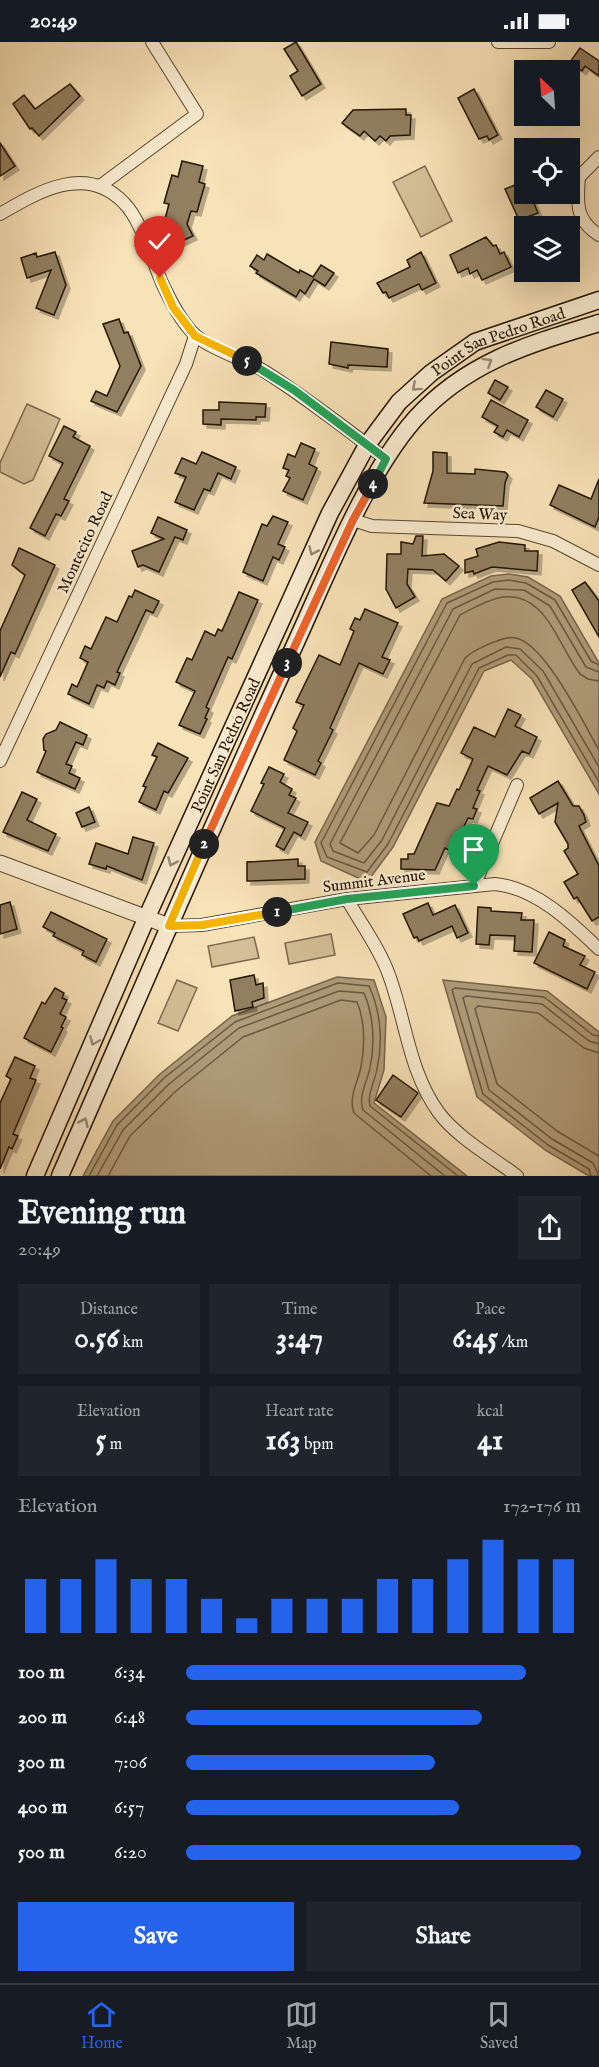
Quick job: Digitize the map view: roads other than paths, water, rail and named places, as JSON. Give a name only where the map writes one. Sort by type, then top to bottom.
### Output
[{"type":"main road","name":"Point San Pedro Road","points":[[35,1176],[146,919],[330,513],[367,445],[399,402],[431,373],[475,342],[599,300]]},
{"type":"main road","name":"Point San Pedro Road","points":[[60,1176],[215,818],[353,520],[386,459],[415,419],[446,389],[500,354],[599,323]]},
{"type":"street","points":[[100,186],[197,114],[152,42]]},
{"type":"street","points":[[498,42],[549,42]]},
{"type":"street","points":[[599,156],[579,177],[578,202],[584,223],[599,235]]},
{"type":"street","points":[[0,214],[41,191],[74,182],[100,186],[125,203],[140,229],[173,307],[195,336],[251,364],[294,390],[386,459]]},
{"type":"street","name":"Montecito Road","points":[[0,762],[186,364],[195,336]]},
{"type":"street","name":"Sea Way","points":[[353,520],[372,526],[518,531],[553,541],[599,565]]},
{"type":"street","points":[[474,886],[517,785]]},
{"type":"street","name":"Summit Avenue","points":[[0,863],[169,926],[202,925],[347,899],[474,886],[509,885],[544,903],[599,949]]},
{"type":"street","points":[[347,899],[389,975],[409,1051],[426,1092],[440,1114],[461,1133],[518,1176]]},
{"type":"water","points":[[509,574],[528,577],[560,596],[599,663],[599,794],[532,679],[511,660],[484,671],[393,847],[367,882],[321,861],[315,842],[442,599],[491,576]]},
{"type":"water","points":[[337,977],[374,980],[386,1017],[384,1070],[374,1103],[467,1176],[83,1176],[113,1121],[160,1074],[232,1016]]},
{"type":"water","points":[[443,980],[547,991],[599,1032],[599,1176],[589,1176],[545,1150],[477,1097]]}]
